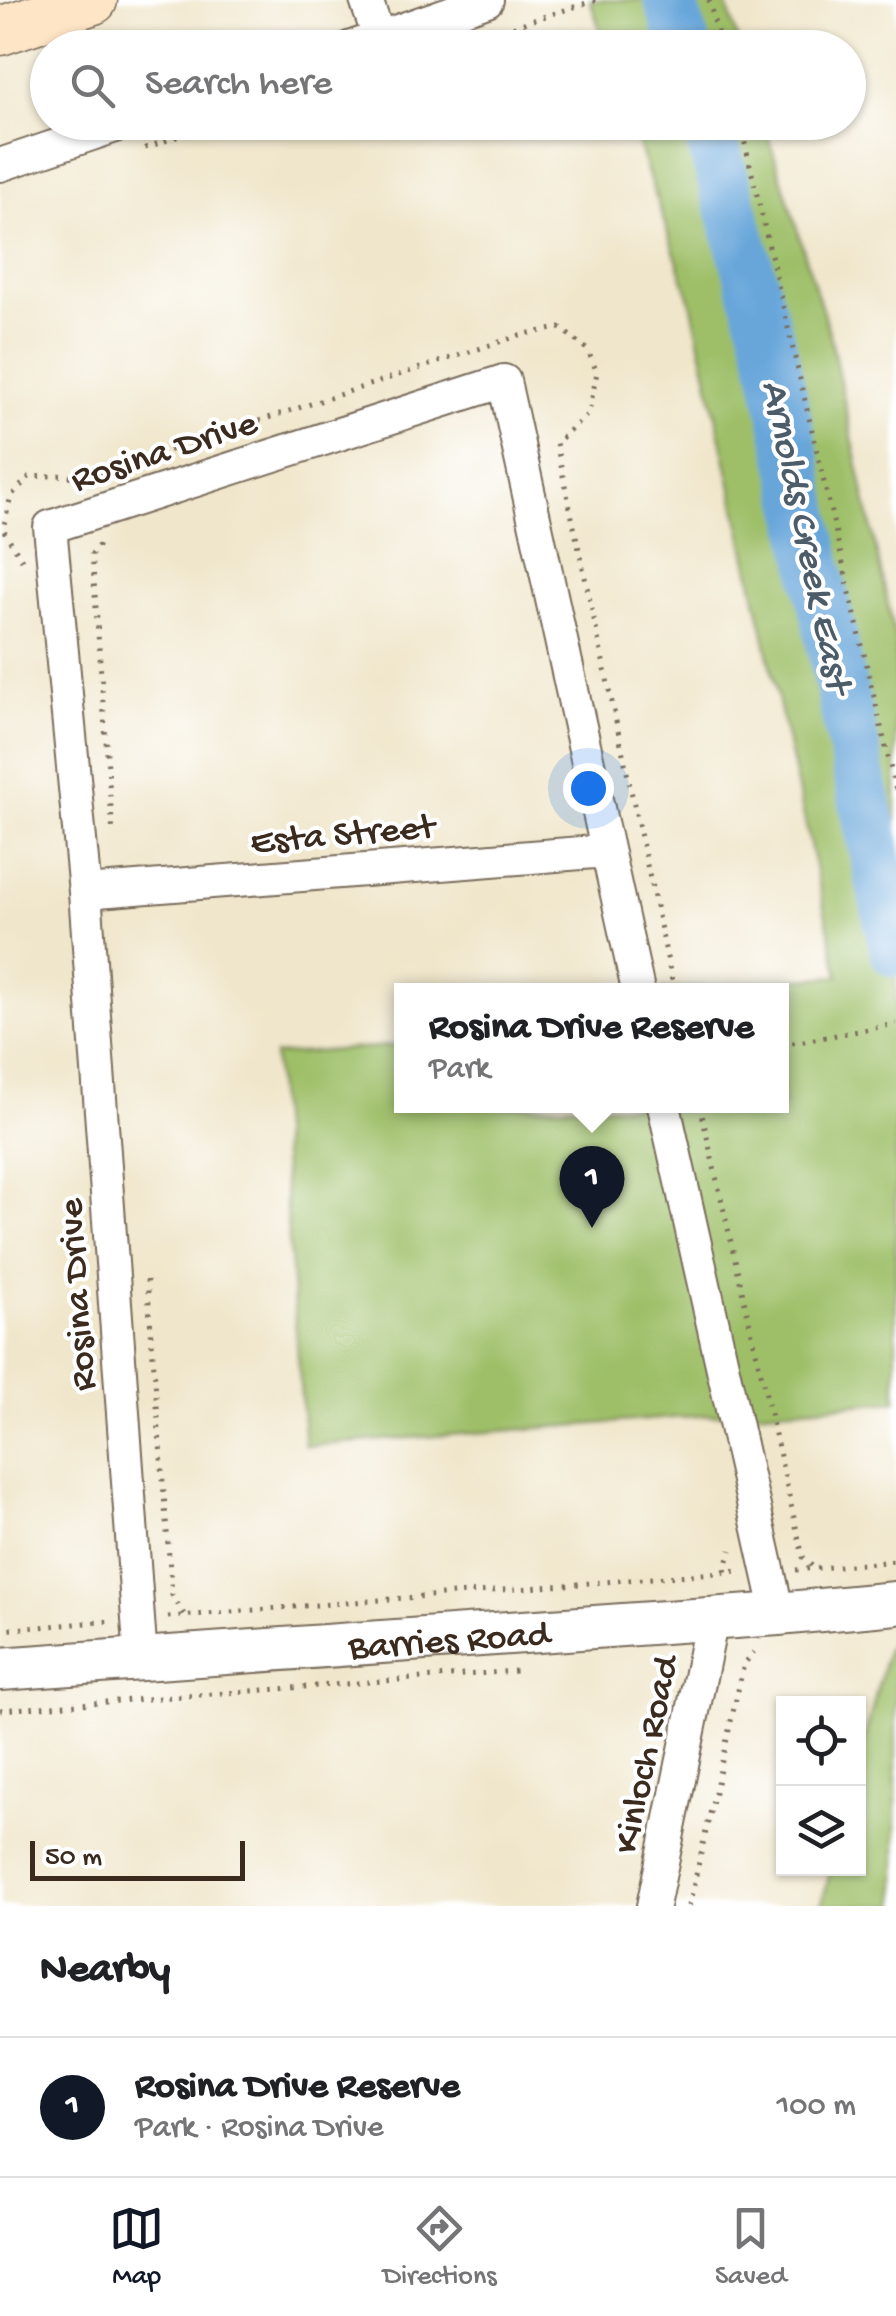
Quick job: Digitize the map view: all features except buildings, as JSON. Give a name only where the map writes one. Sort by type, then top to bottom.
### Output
[{"type":"main road","points":[[0,30],[93,0]]},
{"type":"street","points":[[365,30],[366,0]]},
{"type":"street","points":[[399,30],[487,0]]},
{"type":"street","points":[[0,165],[74,140]]},
{"type":"street","name":"Rosina Drive","points":[[139,1640],[84,892],[50,526],[504,381],[636,983]]},
{"type":"street","name":"Esta Street","points":[[84,892],[606,850]]},
{"type":"street","points":[[666,1113],[778,1614]]},
{"type":"street","name":"Barries Road","points":[[0,1669],[139,1640],[708,1638],[778,1614],[896,1603]]},
{"type":"street","name":"Kinloch Road","points":[[653,1906],[708,1638]]},
{"type":"path","points":[[504,30],[596,0]]},
{"type":"path","points":[[709,0],[716,30]]},
{"type":"path","points":[[744,140],[896,791]]},
{"type":"path","points":[[25,564],[3,529],[11,496],[30,478],[65,475],[82,480],[506,340],[560,328],[587,349],[597,372],[589,413],[556,443],[672,983]]},
{"type":"path","points":[[789,1044],[896,1024]]},
{"type":"path","points":[[702,1113],[803,1557],[815,1569]]},
{"type":"path","points":[[0,1630],[139,1640],[725,1571],[815,1569],[896,1561]]},
{"type":"path","points":[[689,1906],[744,1664],[754,1652],[708,1638]]},
{"type":"path","points":[[0,1710],[530,1670]]},
{"type":"green space","points":[[590,0],[725,0],[735,30],[600,30]]},
{"type":"green space","points":[[637,140],[769,140],[830,335],[896,642],[896,1401],[305,1446],[274,1055],[394,1046],[394,1113],[789,1113],[789,983],[750,983],[839,976],[691,302]]},
{"type":"green space","points":[[896,1645],[896,1906],[821,1906],[829,1876],[866,1876],[866,1733],[888,1646]]},
{"type":"waterway","name":"Arnolds Creek East","points":[[670,0],[679,30]]},
{"type":"waterway","name":"Arnolds Creek East","points":[[712,140],[771,349],[896,951]]},
{"type":"place","name":"Rosina Drive Reserve","points":[[592,1228]]}]
